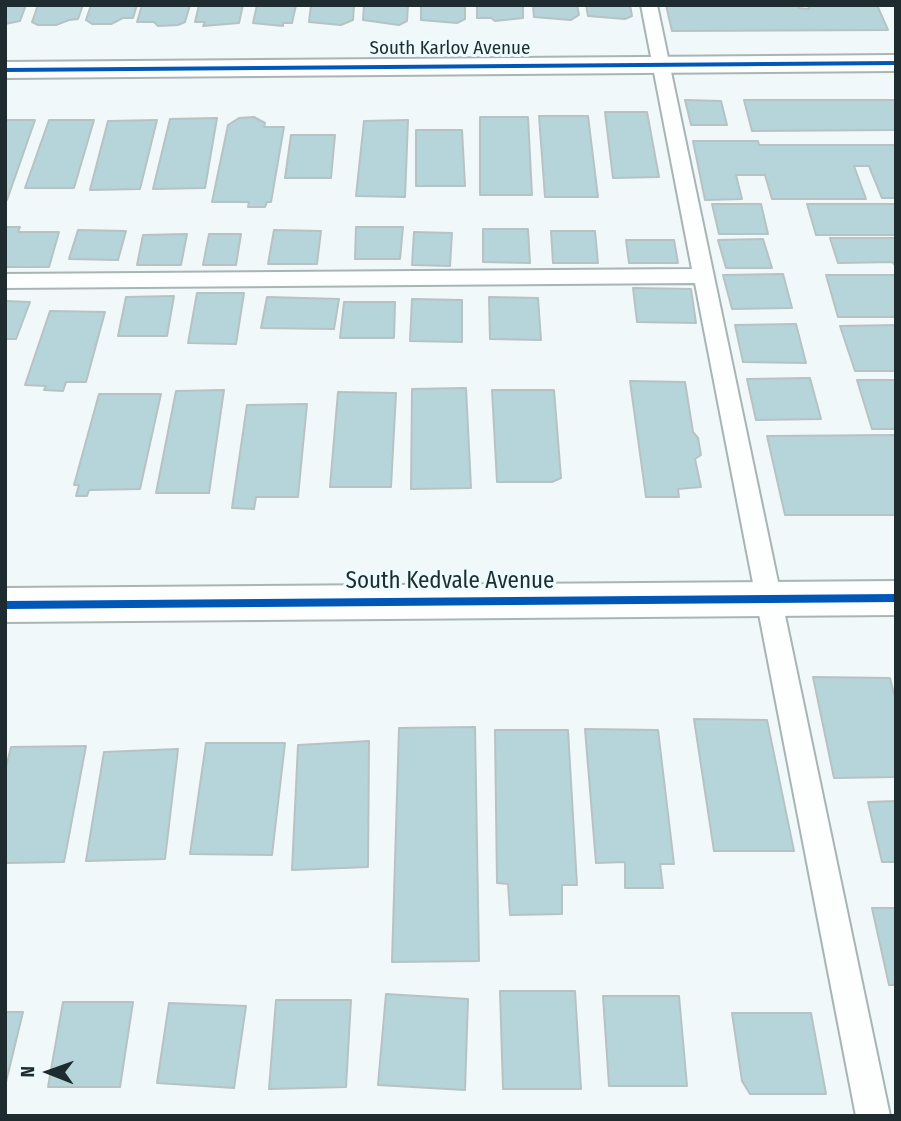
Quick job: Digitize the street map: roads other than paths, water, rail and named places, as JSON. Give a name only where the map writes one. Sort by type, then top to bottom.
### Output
[{"type":"street","name":"South Karlov Avenue","points":[[5,70],[896,63]]},
{"type":"street","name":"South Kedvale Avenue","points":[[5,605],[896,598]]},
{"type":"lane","points":[[649,5],[873,1116]]},
{"type":"lane","points":[[5,281],[704,276]]}]
